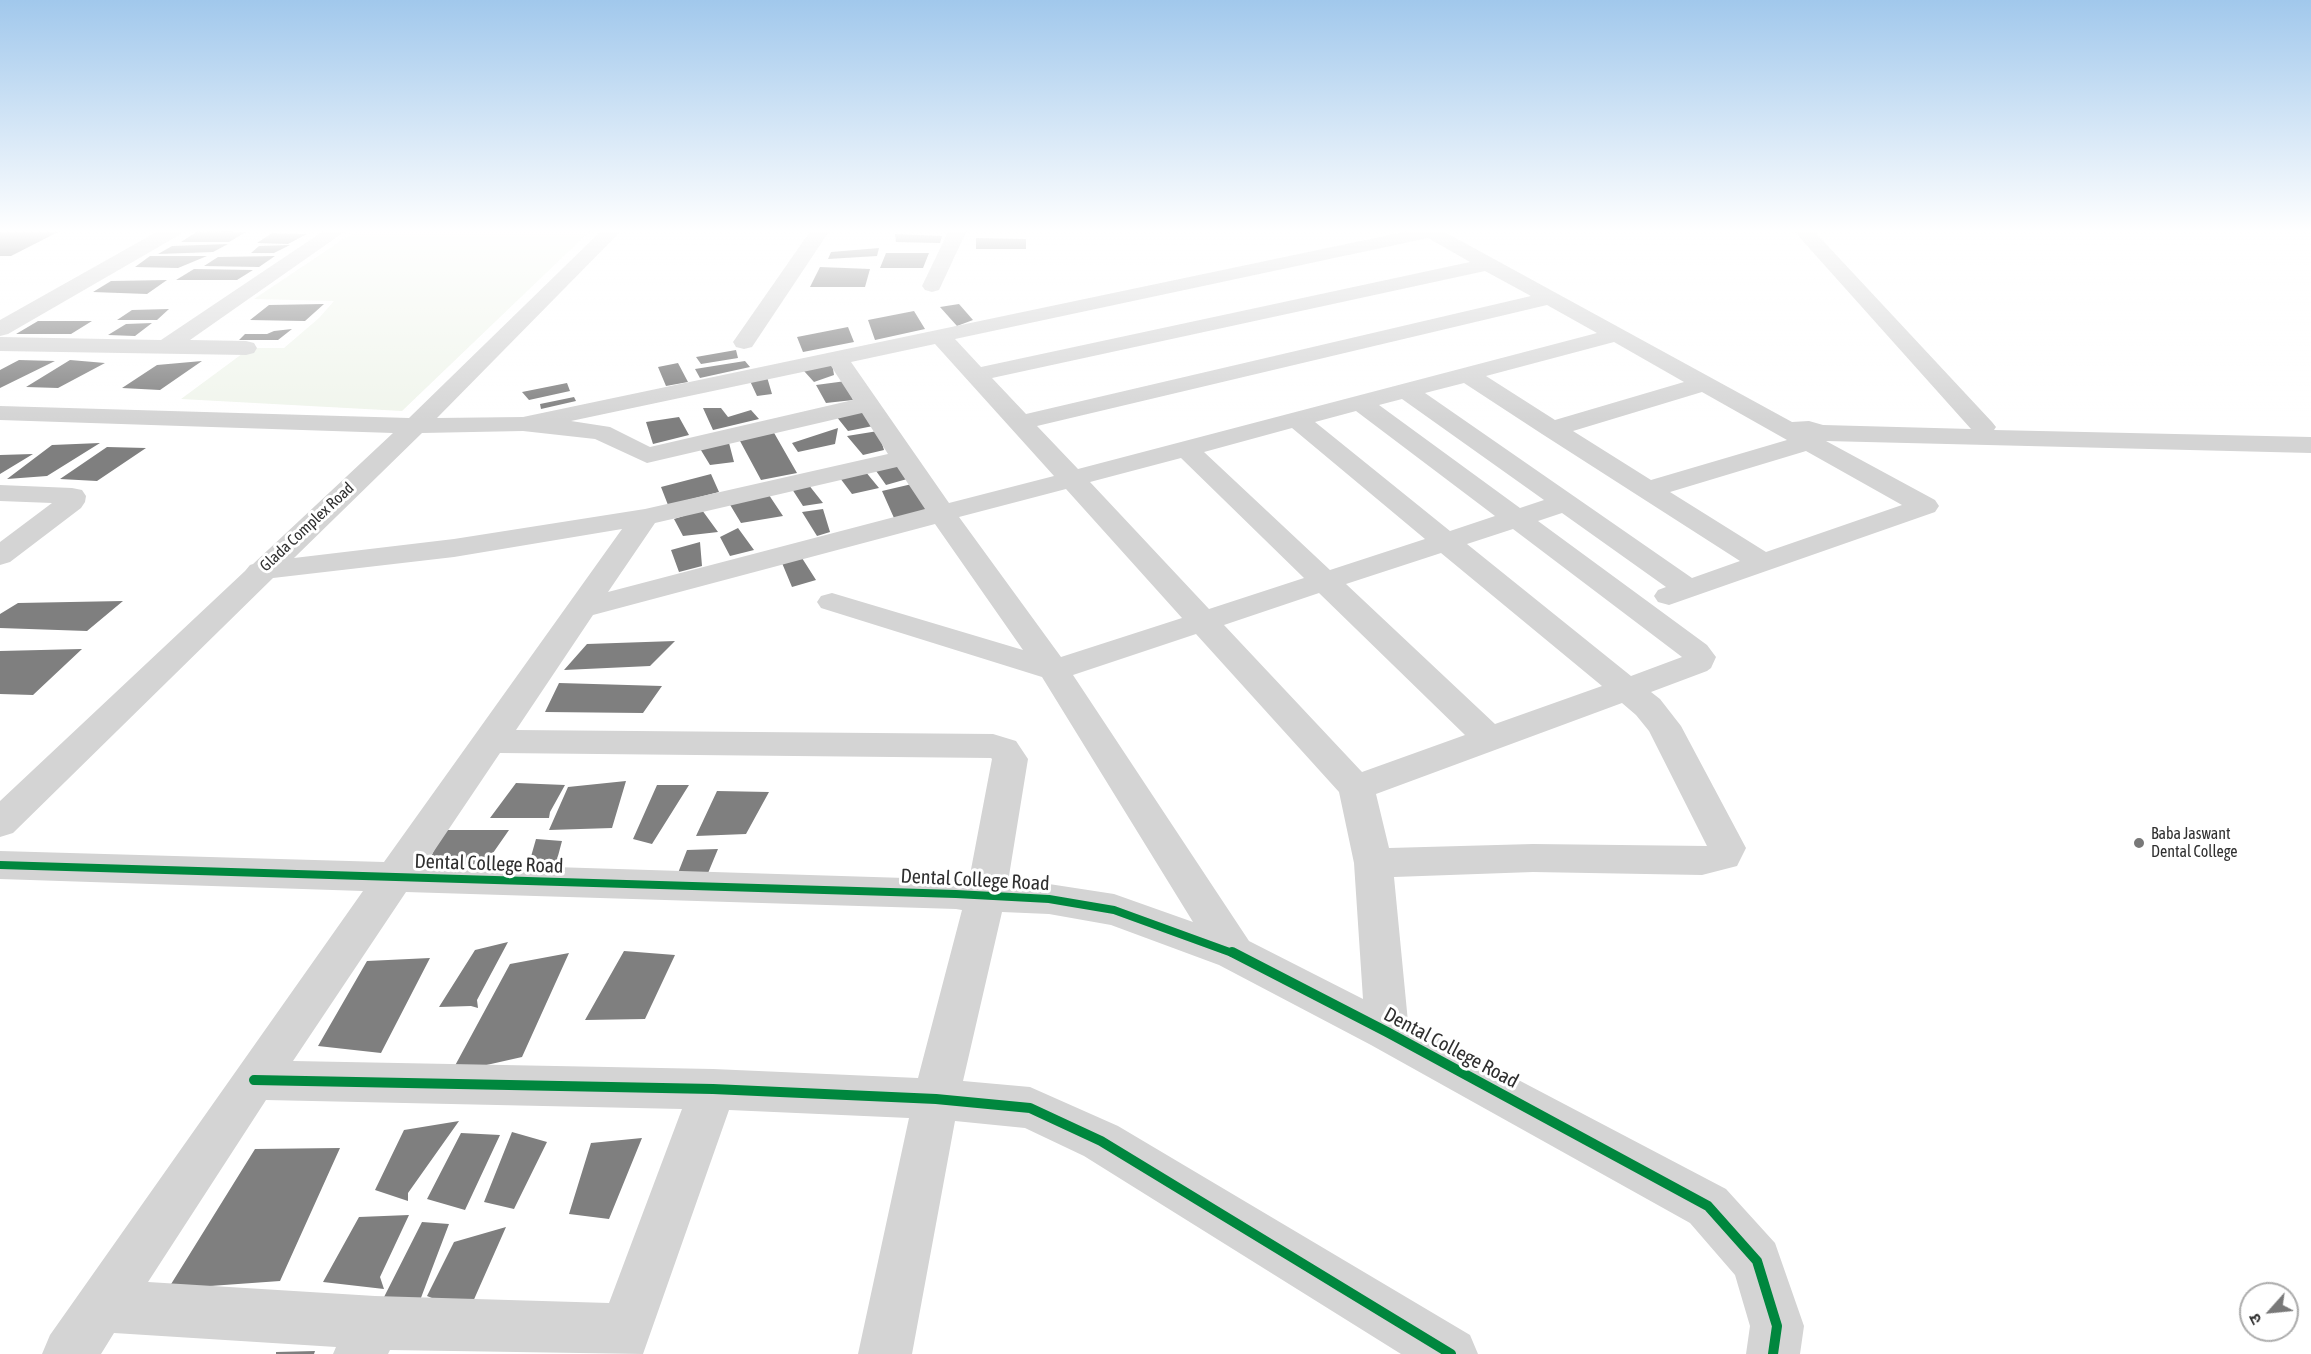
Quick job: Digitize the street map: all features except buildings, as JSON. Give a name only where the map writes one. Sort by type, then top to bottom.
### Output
[{"type":"street","points":[[0,329],[63,293]]},
{"type":"street","points":[[165,347],[245,293]]},
{"type":"street","name":"Glada Complex Road","points":[[0,823],[260,571],[415,426],[549,293]]},
{"type":"street","points":[[744,342],[778,293]]},
{"type":"street","points":[[524,424],[1139,293]]},
{"type":"street","points":[[976,375],[1353,293]]},
{"type":"street","points":[[1540,293],[1704,384],[1800,433],[1925,506],[1636,608]]},
{"type":"street","points":[[1860,293],[1983,427]]},
{"type":"street","points":[[1020,423],[1549,298]]},
{"type":"street","points":[[581,609],[1617,335]]},
{"type":"street","points":[[940,336],[1356,788],[1373,863],[1388,1032]]},
{"type":"street","points":[[0,344],[246,348]]},
{"type":"street","points":[[837,358],[942,514],[1054,670],[1234,953]]},
{"type":"street","points":[[1468,375],[1763,563]]},
{"type":"street","points":[[1551,429],[1704,384]]},
{"type":"street","points":[[1406,391],[1689,589]]},
{"type":"street","points":[[1356,788],[1628,690],[1700,661],[1700,657],[1636,608],[1361,403]]},
{"type":"street","points":[[0,413],[415,426],[524,424],[601,432],[647,455],[868,404]]},
{"type":"street","points":[[1297,420],[1648,707],[1664,726],[1726,848],[1723,856],[1702,861],[1533,858],[1373,863]]},
{"type":"street","points":[[1647,490],[1800,433],[1814,424],[2311,434]]},
{"type":"street","points":[[1800,433],[2311,445]]},
{"type":"street","points":[[1186,449],[1491,740]]},
{"type":"street","points":[[260,571],[454,548],[645,517],[904,458]]},
{"type":"street","points":[[0,493],[72,496],[71,502],[0,556]]},
{"type":"street","points":[[832,603],[1054,670],[1564,503]]},
{"type":"street","points":[[69,1354],[393,878],[645,517]]},
{"type":"street","points":[[489,741],[993,746],[1004,749],[1010,759],[986,896],[936,1099],[885,1354]]},
{"type":"street","name":"Dental College Road","points":[[0,865],[986,896],[1049,899],[1114,910],[1234,953],[1388,1032],[1708,1206],[1757,1262],[1777,1326],[1773,1354]]},
{"type":"street","points":[[254,1080],[713,1089],[936,1099],[1030,1108],[1101,1141],[1451,1354]]},
{"type":"street","points":[[102,1306],[367,1339],[620,1342],[713,1089]]},
{"type":"shaded area","points":[[263,293],[525,293],[402,411],[181,399],[250,348],[284,348],[319,318],[334,301],[254,299]]},
{"type":"cycle path","points":[[0,865],[956,894],[1049,899],[1114,910],[1234,953],[1387,1032],[1708,1206],[1757,1261],[1777,1326],[1773,1354]]},
{"type":"cycle path","points":[[254,1080],[713,1089],[936,1099],[1030,1108],[1101,1141],[1451,1354]]},
{"type":"place","name":"Baba Jaswant Dental College","points":[[2139,843]]}]
